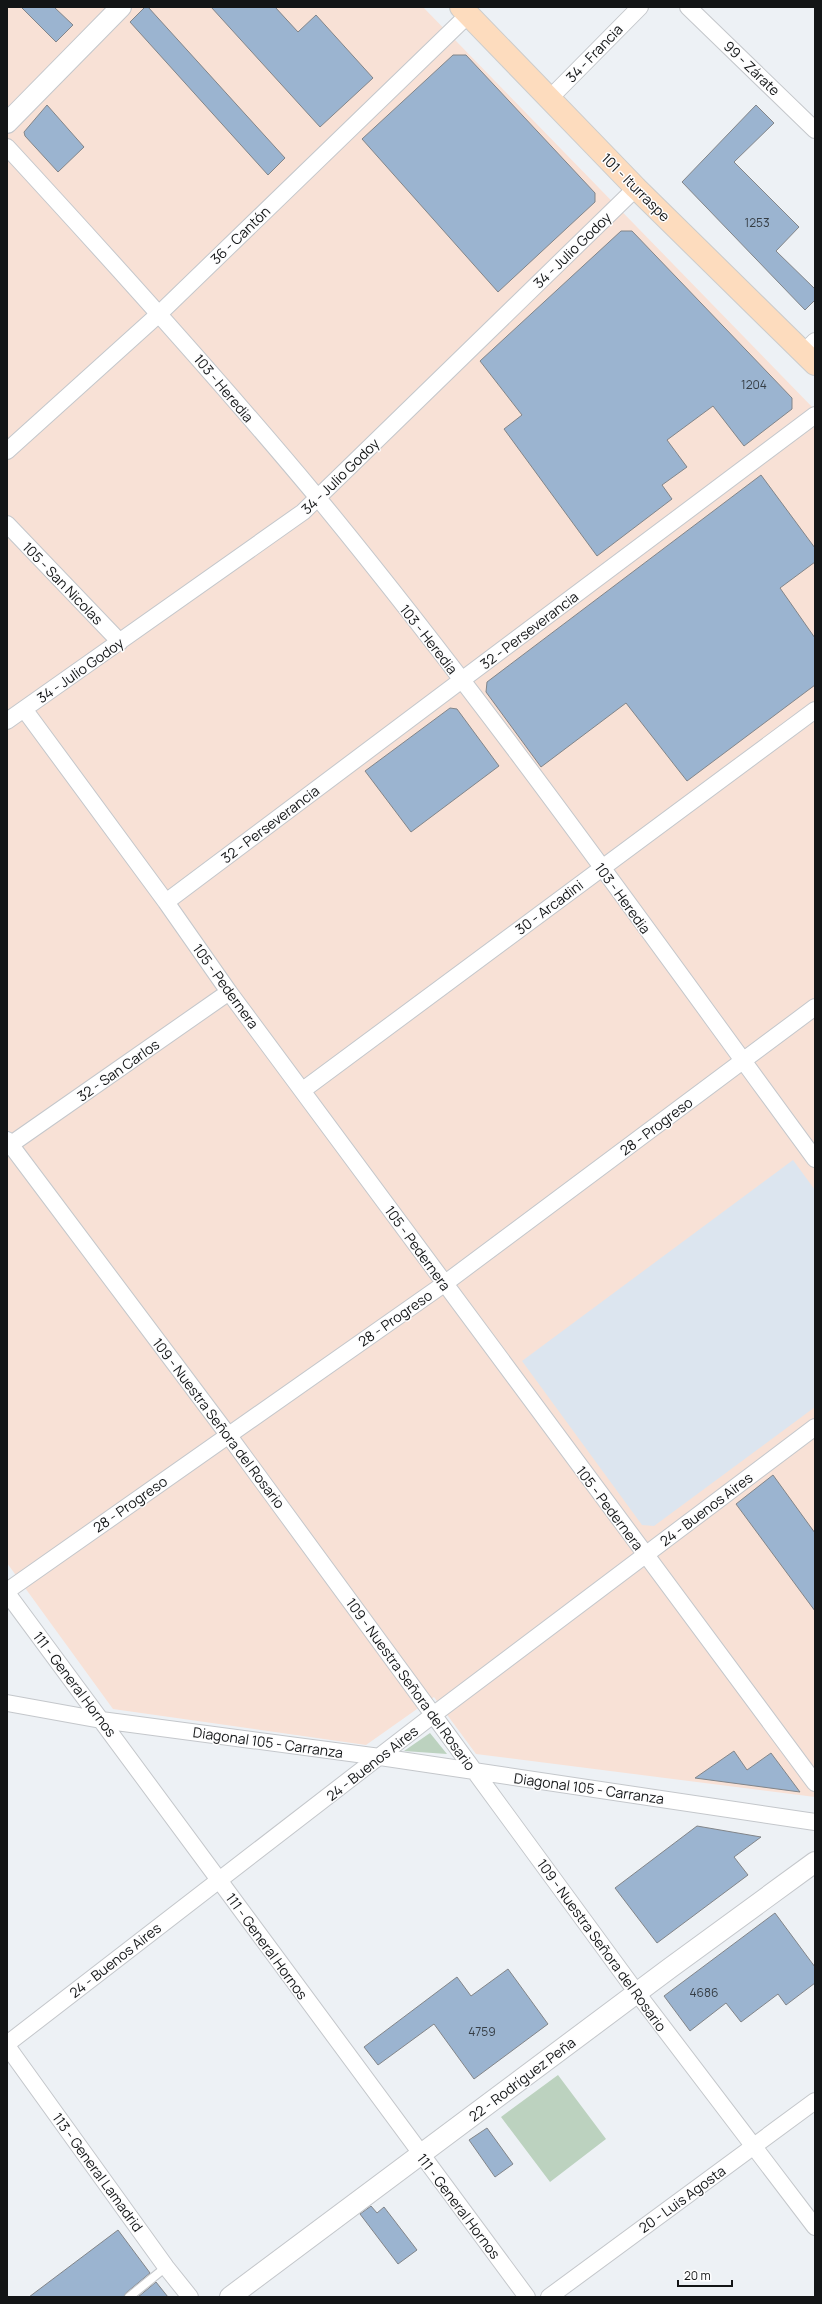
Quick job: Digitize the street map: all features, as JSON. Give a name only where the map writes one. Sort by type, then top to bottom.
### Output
[{"type":"main road","name":"101 - Iturraspe","points":[[464,11],[636,188],[811,352]]},
{"type":"street","points":[[7,123],[121,7]]},
{"type":"street","name":"34 - Francia","points":[[549,99],[640,7]]},
{"type":"street","name":"99 - Zárate","points":[[688,7],[815,130]]},
{"type":"street","name":"36 - Cantón","points":[[7,451],[160,313],[464,11]]},
{"type":"street","name":"103 - Heredia","points":[[7,147],[160,313],[317,498],[462,680],[815,1159]]},
{"type":"street","name":"34 - Julio Godoy","points":[[7,721],[303,512],[636,188]]},
{"type":"street","name":"32 - Perseverancia","points":[[166,902],[815,415]]},
{"type":"street","name":"105 - San Nicolas","points":[[7,524],[120,642]]},
{"type":"street","name":"105 - Pedernera","points":[[24,709],[166,902],[229,992],[815,1784]]},
{"type":"street","name":"30 - Arcadini","points":[[303,1090],[815,710]]},
{"type":"street","name":"32 - San Carlos","points":[[8,1144],[229,992]]},
{"type":"street","name":"28 - Progreso","points":[[7,1592],[444,1284],[815,1006]]},
{"type":"street","name":"109 - Nuestra Señora del Rosario","points":[[8,1144],[229,1436],[637,1993],[815,2227]]},
{"type":"street","name":"24 - Buenos Aires","points":[[7,2045],[218,1880],[433,1715],[815,1427]]},
{"type":"street","name":"111 - General Hornos","points":[[7,1592],[218,1880],[528,2297]]},
{"type":"street","name":"Diagonal 105 - Carranza","points":[[7,1704],[101,1720],[380,1757],[815,1822]]},
{"type":"street","name":"22 - Rodríguez Peña","points":[[230,2297],[815,1862]]},
{"type":"street","name":"113 - General Lamadrid","points":[[7,2045],[166,2267],[190,2297]]},
{"type":"street","name":"20 - Luis Agosta","points":[[549,2297],[815,2101]]},
{"type":"lane","points":[[129,2297],[166,2267]]},
{"type":"shaded area","points":[[7,7],[423,7],[815,410],[815,1797],[476,1754],[434,1697],[366,1745],[113,1709],[7,1563]]},
{"type":"shaded area","points":[[793,1160],[815,1190],[815,1407],[654,1526],[642,1525],[522,1361]]},
{"type":"green space","points":[[430,1733],[447,1754],[404,1751]]},
{"type":"green space","points":[[558,2075],[606,2139],[550,2182],[501,2117]]},
{"type":"building","points":[[21,7],[54,7],[73,25],[56,42]]},
{"type":"building","points":[[145,7],[148,7],[285,158],[268,175],[130,22]]},
{"type":"building","points":[[211,7],[275,7],[298,32],[316,15],[373,78],[320,127]]},
{"type":"building","points":[[453,55],[466,55],[595,193],[595,202],[498,292],[362,139]]},
{"type":"building","points":[[47,105],[84,147],[58,172],[25,136],[24,132]]},
{"type":"building","points":[[756,105],[774,123],[734,162],[799,227],[776,251],[815,289],[815,300],[805,310],[682,182]]},
{"type":"building","points":[[621,231],[632,231],[792,398],[792,409],[744,446],[713,406],[667,440],[687,467],[662,485],[672,499],[597,556],[504,429],[522,415],[480,361]]},
{"type":"building","points":[[761,475],[815,548],[815,562],[780,588],[815,638],[815,685],[687,781],[626,703],[541,767],[486,692],[487,682]]},
{"type":"building","points":[[450,708],[457,709],[499,766],[411,832],[365,771]]},
{"type":"building","points":[[773,1475],[815,1533],[815,1611],[736,1504]]},
{"type":"building","points":[[734,1751],[747,1770],[771,1753],[800,1792],[695,1778]]},
{"type":"building","points":[[697,1826],[761,1837],[734,1857],[748,1875],[657,1943],[615,1888]]},
{"type":"building","points":[[775,1913],[815,1967],[815,1983],[786,2005],[778,1994],[741,2022],[726,2003],[690,2031],[664,1996]]},
{"type":"building","points":[[508,1969],[548,2024],[474,2079],[434,2024],[378,2065],[364,2047],[457,1977],[471,1996]]},
{"type":"building","points":[[487,2128],[513,2164],[495,2177],[469,2140]]},
{"type":"building","points":[[371,2206],[377,2213],[384,2207],[417,2250],[398,2264],[360,2214]]},
{"type":"building","points":[[118,2230],[150,2273],[126,2293],[124,2297],[29,2297]]},
{"type":"building","points":[[156,2282],[168,2297],[138,2297]]}]
